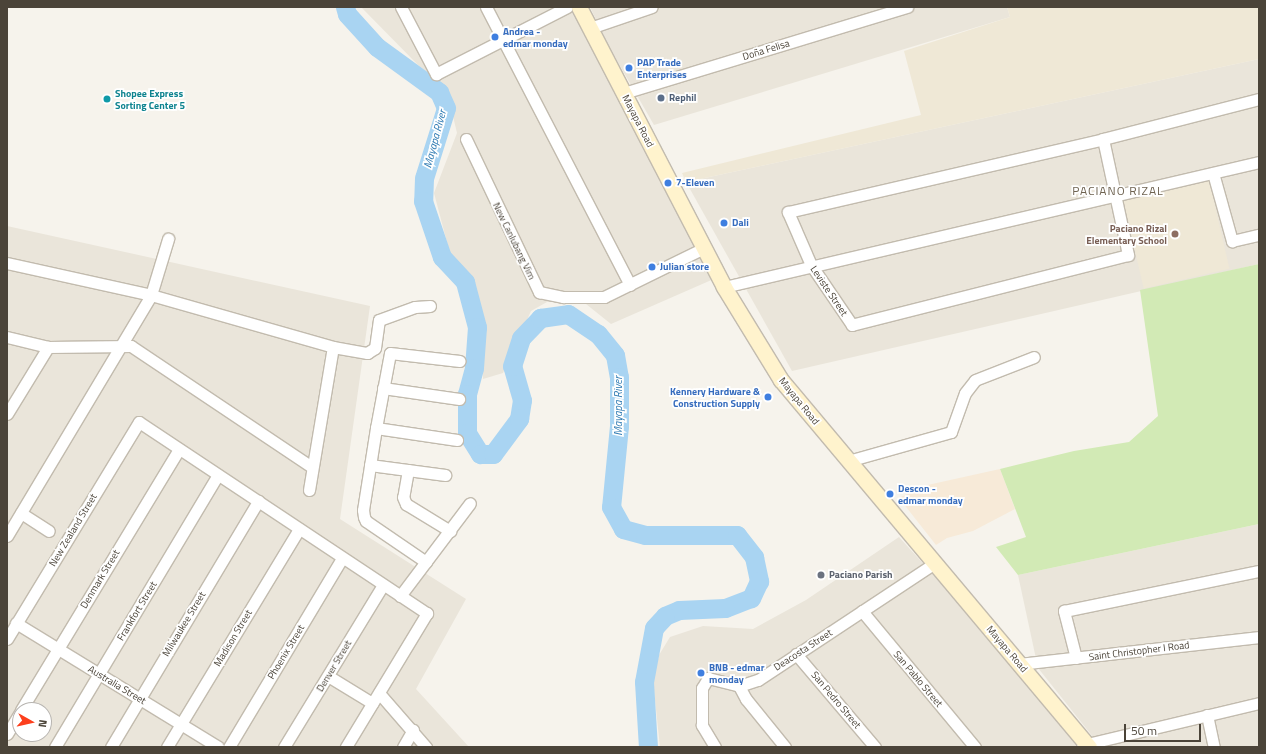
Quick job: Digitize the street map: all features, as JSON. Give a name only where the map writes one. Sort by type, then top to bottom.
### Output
[{"type":"main road","name":"Mayapa Road","points":[[579,7],[724,287],[780,380],[935,563],[1086,746]]},
{"type":"street","points":[[401,7],[436,74],[567,7]]},
{"type":"street","points":[[486,7],[630,285]]},
{"type":"street","points":[[590,28],[652,7]]},
{"type":"street","name":"Doña Felisa","points":[[624,93],[907,7]]},
{"type":"street","points":[[1115,195],[1103,139],[1259,99]]},
{"type":"street","name":"New Canlubang Vim","points":[[466,139],[539,292],[563,297],[604,297],[704,248]]},
{"type":"street","name":"Leviste Street","points":[[1103,139],[788,212],[811,265],[852,325],[1128,255],[1115,195]]},
{"type":"street","points":[[724,287],[811,265],[1259,162]]},
{"type":"street","points":[[1213,173],[1232,241],[1259,235]]},
{"type":"street","points":[[7,536],[122,346],[151,295],[168,239]]},
{"type":"street","points":[[7,263],[151,295],[332,347],[371,353],[375,348],[379,320],[415,307],[430,306]]},
{"type":"street","points":[[7,337],[48,347],[122,346],[137,349],[312,467]]},
{"type":"street","points":[[8,410],[48,347]]},
{"type":"street","points":[[309,490],[332,347]]},
{"type":"street","points":[[426,562],[366,521],[363,510],[376,428],[391,353],[460,361]]},
{"type":"street","points":[[848,461],[951,432],[965,393],[975,380],[1034,357]]},
{"type":"street","points":[[383,388],[459,399]]},
{"type":"street","name":"New Zealand Street","points":[[7,639],[139,422],[179,449]]},
{"type":"street","points":[[376,428],[457,440]]},
{"type":"street","points":[[179,449],[427,613],[346,747]]},
{"type":"street","name":"Denmark Street","points":[[26,702],[179,449]]},
{"type":"street","points":[[370,465],[445,475]]},
{"type":"street","points":[[408,470],[403,497],[406,504],[450,531]]},
{"type":"street","name":"Frankfort Street","points":[[55,747],[218,475]]},
{"type":"street","name":"Milwaukee Street","points":[[111,747],[258,501]]},
{"type":"street","points":[[400,596],[470,503]]},
{"type":"street","points":[[21,513],[50,531]]},
{"type":"street","name":"Madison Street","points":[[168,747],[299,528]]},
{"type":"street","name":"Phoenix Street","points":[[229,747],[342,558]]},
{"type":"street","name":"Deacosta Street","points":[[739,686],[758,680],[935,563]]},
{"type":"street","points":[[1076,658],[1064,611],[1259,572]]},
{"type":"street","name":"Denver Street","points":[[284,747],[383,585]]},
{"type":"street","name":"San Pablo Street","points":[[862,611],[975,747]]},
{"type":"street","name":"Australia Street","points":[[16,623],[218,747]]},
{"type":"street","name":"Saint Christopher I Road","points":[[1019,664],[1259,637]]},
{"type":"street","name":"San Pedro Street","points":[[796,654],[875,747]]},
{"type":"street","points":[[328,676],[372,703]]},
{"type":"street","points":[[715,747],[702,725],[702,688],[708,678],[739,686],[746,699],[785,747]]},
{"type":"street","points":[[379,693],[413,730],[426,747]]},
{"type":"street","points":[[1086,746],[1207,715],[1259,704]]},
{"type":"street","points":[[1207,715],[1214,747]]},
{"type":"street","points":[[403,747],[413,730]]},
{"type":"shaded area","points":[[361,7],[572,7],[716,278],[611,324],[581,300],[547,302],[531,311],[503,373],[483,379],[480,303],[449,250],[434,193],[457,133],[446,87],[418,65]]},
{"type":"shaded area","points":[[590,7],[1007,7],[1010,17],[654,125],[608,45]]},
{"type":"shaded area","points":[[1007,7],[1259,7],[1259,59],[686,182],[682,173],[921,115],[904,51],[1010,17]]},
{"type":"shaded area","points":[[1259,59],[1259,264],[792,371],[686,182]]},
{"type":"shaded area","name":"Paciano Rizal Elementary School","points":[[1209,180],[1229,269],[1144,288],[1123,200]]},
{"type":"shaded area","points":[[7,226],[370,306],[340,519],[466,599],[416,689],[469,747],[7,747]]},
{"type":"shaded area","points":[[1000,469],[1015,509],[973,531],[947,538],[936,545],[899,498],[923,486]]},
{"type":"shaded area","points":[[1259,524],[1259,747],[1101,747],[1038,668],[1018,575]]},
{"type":"shaded area","points":[[899,537],[1028,679],[1083,747],[660,747],[653,681],[659,655],[670,637],[703,626],[753,629],[806,600]]},
{"type":"green space","points":[[1259,264],[1259,524],[1018,575],[996,547],[1026,537],[1000,469],[1074,451],[1129,442],[1158,416],[1140,290]]},
{"type":"waterway","name":"Mayapa River","points":[[345,7],[347,14],[377,47],[439,92],[446,108],[424,178],[423,201],[442,257],[465,282],[477,327],[474,368],[467,394],[467,433],[480,454],[493,454],[519,419],[522,400],[512,366],[521,338],[540,318],[568,314],[598,334],[615,355],[619,377],[619,426],[611,507],[623,529],[645,535],[737,535],[754,557],[759,581],[751,598],[725,608],[679,610],[665,616],[654,628],[644,682],[648,747]]},
{"type":"place","name":"Andrea - edmar monday","points":[[495,37]]},
{"type":"place","name":"PAP Trade Enterprises","points":[[629,68]]},
{"type":"place","name":"Rephil","points":[[661,98]]},
{"type":"place","name":"Shopee Express Sorting Center 5","points":[[107,99]]},
{"type":"place","name":"7-Eleven","points":[[668,183]]},
{"type":"place","name":"Dali","points":[[724,223]]},
{"type":"place","name":"Paciano Rizal Elementary School","points":[[1175,234]]},
{"type":"place","name":"Julian store","points":[[652,267]]},
{"type":"place","name":"Kennery Hardware & Construction Supply","points":[[768,397]]},
{"type":"place","name":"Descon - edmar monday","points":[[890,494]]},
{"type":"place","name":"Paciano Parish","points":[[821,575]]},
{"type":"place","name":"BNB - edmar monday","points":[[701,673]]},
{"type":"district","name":"PACIANO RIZAL","points":[[1118,191]]}]
